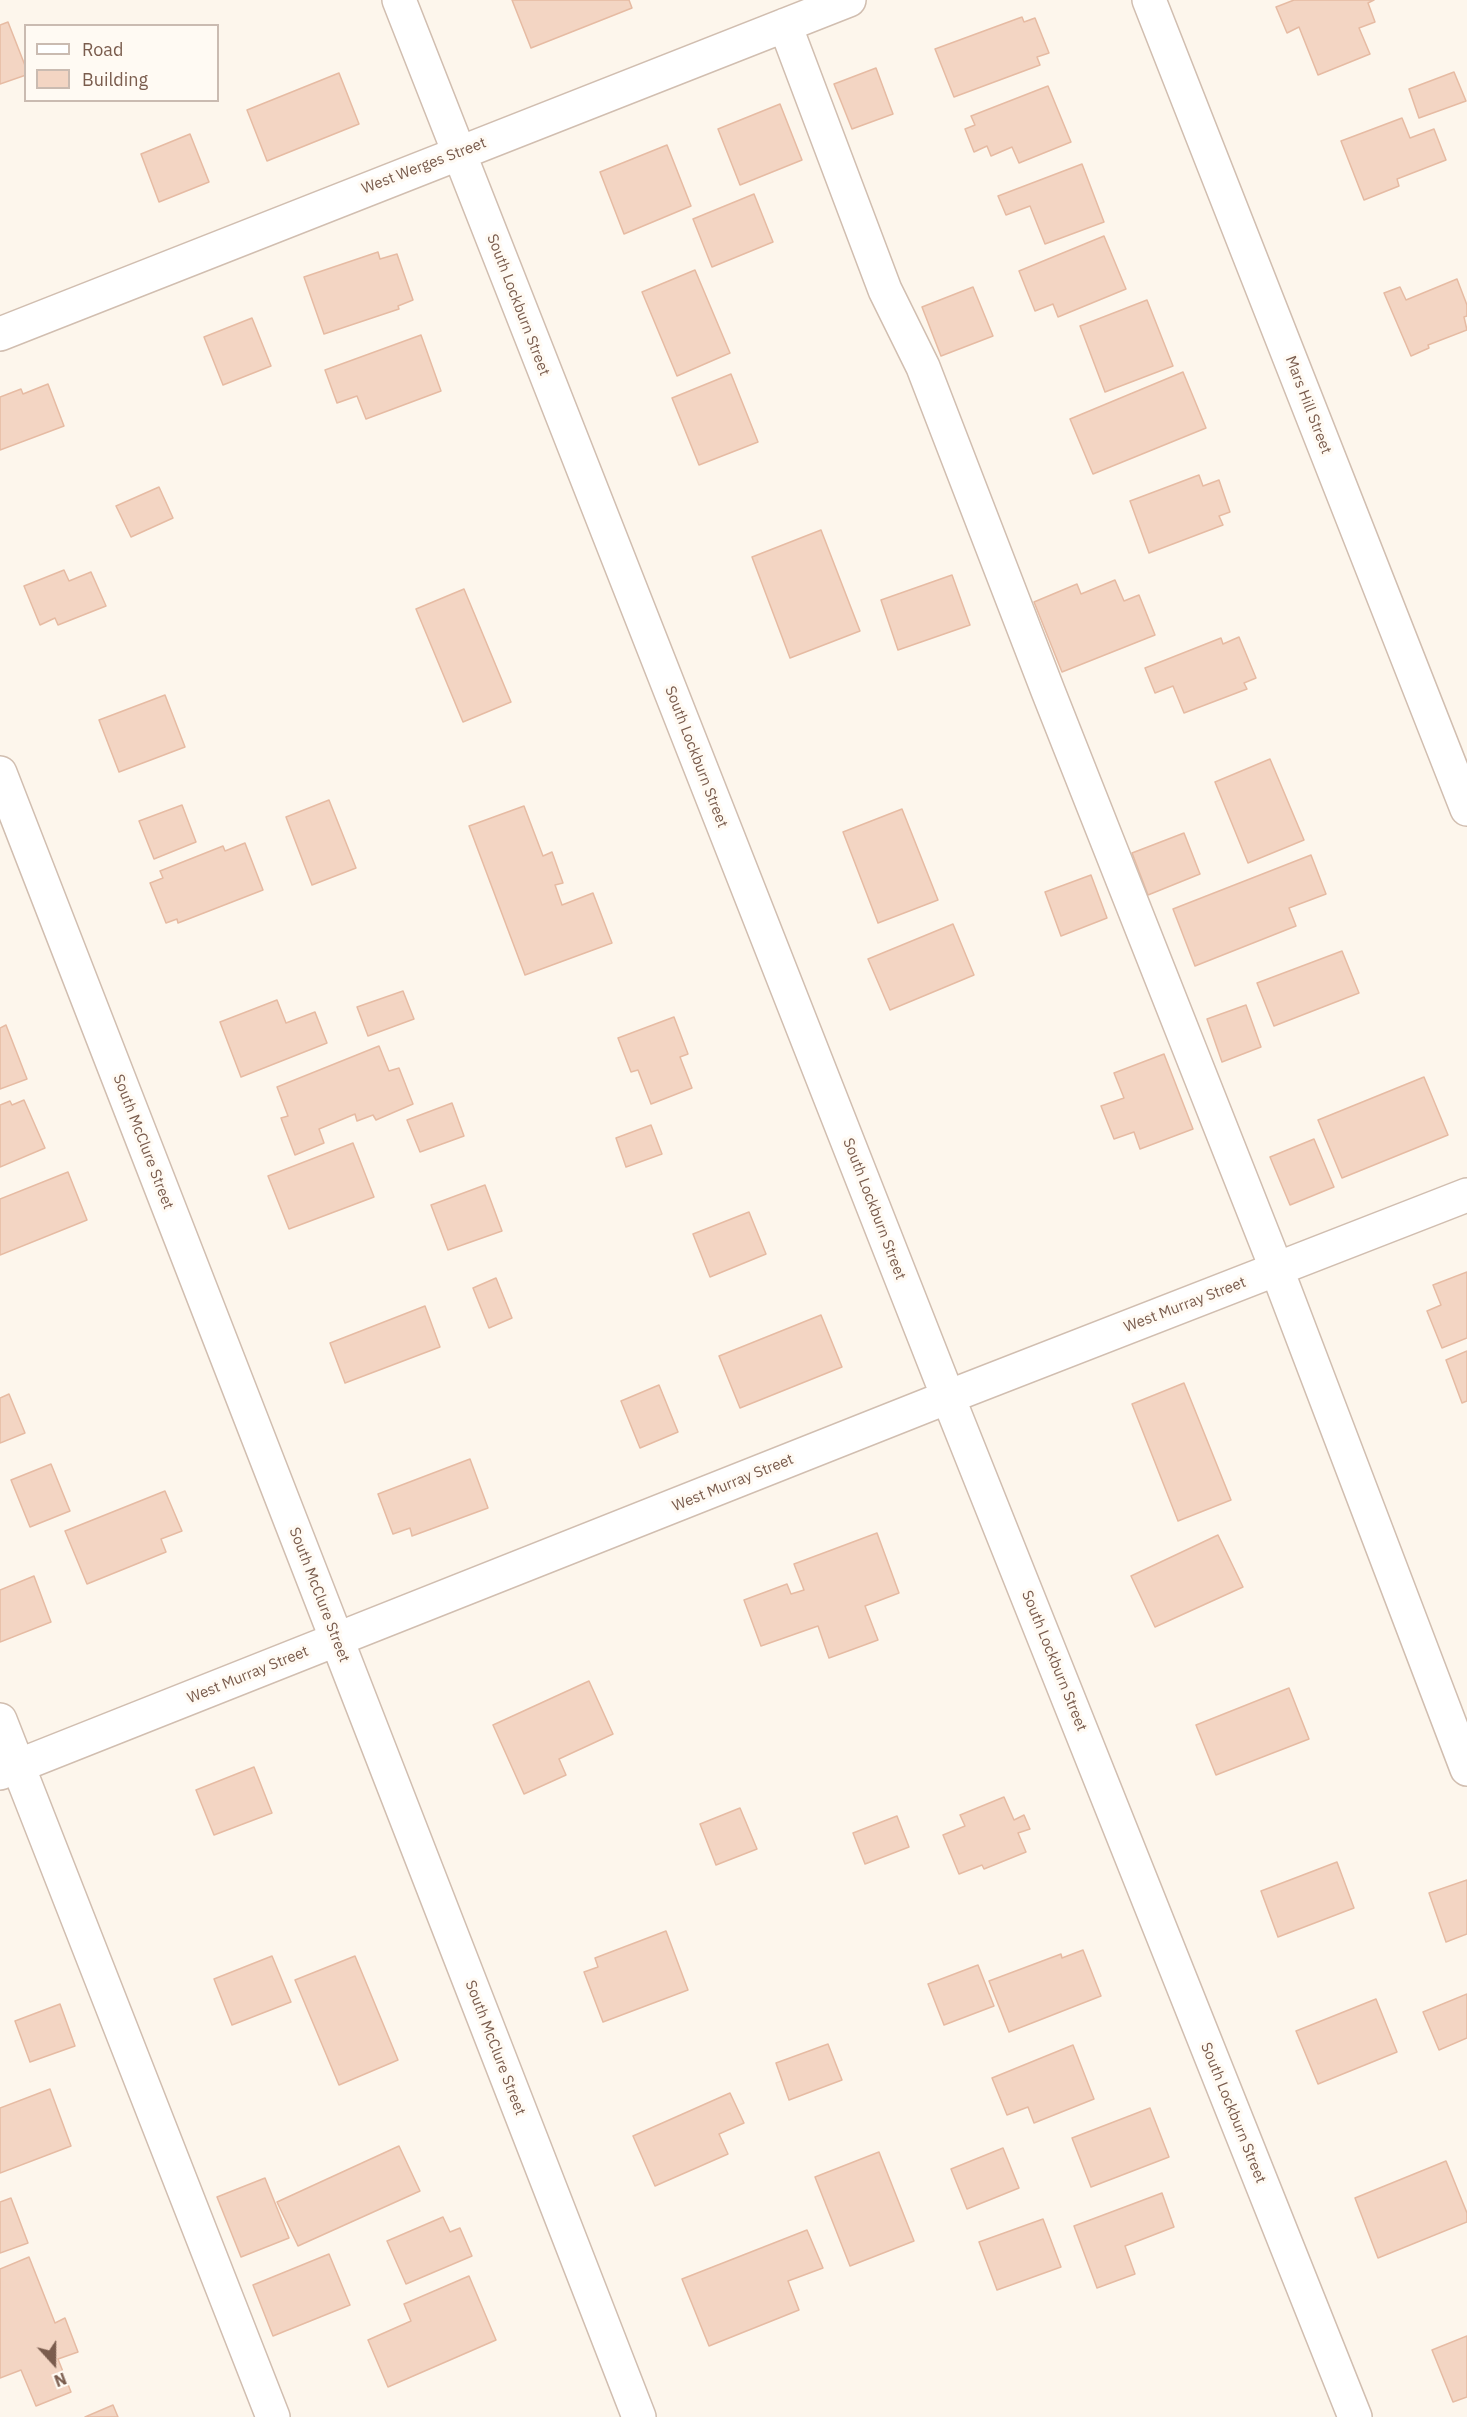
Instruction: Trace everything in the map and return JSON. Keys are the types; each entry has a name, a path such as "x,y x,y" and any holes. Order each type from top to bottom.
{"street":[{"name":"South Lockburn Street","path":"399,0 948,1397 1355,2417"},
{"name":"West Werges Street","path":"0,334 849,0"},
{"name":"Mars Hill Street","path":"1149,0 1467,809"},
{"path":"785,25 885,290 923,367 1048,691 1277,1270 1467,1769"},
{"name":"South McClure Street","path":"0,773 639,2417"},
{"name":"West Murray Street","path":"9,1769 948,1397 1467,1195"},
{"path":"0,1720 9,1769 273,2417"}],"building":[{"path":"512,0 629,0 632,8 531,48"},
{"path":"1294,0 1374,0 1368,3 1375,22 1359,28 1370,54 1318,75 1299,27 1287,33 1276,7"},
{"path":"1022,17 1024,22 1035,18 1049,53 1037,57 1040,65 954,97 935,49"},
{"path":"8,22 24,63 24,76 0,84 0,25"},
{"path":"876,68 893,114 852,129 834,84"},
{"path":"1454,72 1466,101 1419,118 1409,89"},
{"path":"339,73 359,124 267,161 247,110"},
{"path":"1048,86 1071,142 1019,163 1012,147 991,156 987,146 974,152 965,129 975,125 971,116"},
{"path":"780,104 802,160 740,185 718,129"},
{"path":"1402,118 1410,138 1434,129 1446,160 1397,179 1399,186 1364,200 1341,141"},
{"path":"190,134 209,182 159,202 141,154"},
{"path":"667,145 691,206 624,234 600,172"},
{"path":"1082,164 1104,222 1045,244 1030,206 1006,215 998,196"},
{"path":"754,194 773,242 712,267 693,219"},
{"path":"1104,236 1126,289 1058,317 1053,304 1035,311 1019,271"},
{"path":"378,252 380,259 397,254 413,300 398,306 399,309 324,334 304,277"},
{"path":"695,270 730,353 677,376 642,292"},
{"path":"1457,279 1467,305 1467,316 1464,317 1467,330 1428,345 1429,348 1411,356 1384,293 1400,287 1406,300"},
{"path":"973,287 993,336 941,356 922,307"},
{"path":"1147,300 1173,366 1105,392 1080,326"},
{"path":"252,318 271,366 223,385 204,337"},
{"path":"421,335 441,391 366,419 357,396 337,403 325,370"},
{"path":"1183,372 1206,428 1093,474 1070,419"},
{"path":"731,374 758,442 699,465 672,398"},
{"path":"48,384 64,426 0,450 0,397 21,389 23,394"},
{"path":"1199,475 1203,486 1219,480 1230,512 1219,516 1223,525 1149,553 1130,501"},
{"path":"159,487 173,518 131,537 116,506"},
{"path":"821,530 860,631 790,658 752,557"},
{"path":"64,570 69,581 91,572 106,606 58,625 55,618 40,625 24,586"},
{"path":"952,575 970,625 898,650 881,600"},
{"path":"1115,580 1124,601 1139,595 1155,635 1062,672 1034,602 1077,584 1081,594"},
{"path":"464,589 511,702 463,722 416,609"},
{"path":"1239,637 1256,678 1244,683 1247,689 1184,713 1173,686 1155,693 1145,668 1221,638 1223,644"},
{"path":"165,695 185,747 119,772 99,720"},
{"path":"1270,759 1304,840 1248,863 1215,782"},
{"path":"329,800 356,868 312,885 286,817"},
{"path":"182,805 196,842 154,859 139,821"},
{"path":"524,806 543,856 552,852 563,883 555,885 562,905 593,893 612,943 525,975 469,826"},
{"path":"902,809 938,900 878,923 843,832"},
{"path":"1184,833 1200,874 1148,895 1132,853"},
{"path":"245,843 263,890 178,923 177,919 166,923 150,883 163,878 160,871 223,846 225,851"},
{"path":"1311,855 1326,894 1289,908 1296,926 1195,966 1173,909"},
{"path":"1091,875 1107,918 1061,936 1045,892"},
{"path":"953,924 974,975 890,1010 868,959"},
{"path":"1342,951 1359,993 1274,1026 1257,983"},
{"path":"403,991 414,1019 368,1036 357,1007"},
{"path":"277,1000 286,1023 315,1012 327,1043 241,1077 220,1022"},
{"path":"1246,1005 1261,1047 1222,1062 1207,1019"},
{"path":"674,1017 688,1054 680,1057 692,1088 651,1104 638,1070 631,1072 618,1038"},
{"path":"6,1025 27,1079 0,1089 0,1028"},
{"path":"379,1046 389,1071 399,1068 413,1104 376,1120 373,1115 357,1121 355,1114 319,1129 324,1143 295,1155 281,1118 288,1116 277,1087"},
{"path":"1164,1054 1193,1129 1140,1149 1134,1132 1114,1139 1101,1106 1124,1098 1114,1073"},
{"path":"1424,1077 1448,1135 1342,1178 1318,1120"},
{"path":"24,1100 45,1148 0,1167 0,1105 10,1101 12,1105"},
{"path":"452,1103 464,1136 420,1152 407,1120"},
{"path":"651,1125 662,1154 626,1167 616,1138"},
{"path":"1314,1139 1334,1187 1290,1205 1270,1157"},
{"path":"353,1143 374,1197 289,1229 268,1176"},
{"path":"68,1172 87,1220 0,1255 0,1199"},
{"path":"485,1185 502,1231 448,1250 431,1205"},
{"path":"749,1212 766,1254 710,1277 693,1234"},
{"path":"1467,1272 1467,1338 1442,1348 1427,1311 1441,1305 1433,1285"},
{"path":"496,1278 512,1318 489,1328 473,1288"},
{"path":"425,1306 440,1347 345,1383 330,1343"},
{"path":"821,1315 842,1367 740,1408 719,1356"},
{"path":"1467,1351 1467,1401 1462,1403 1446,1360"},
{"path":"1184,1383 1231,1500 1178,1521 1132,1404"},
{"path":"659,1385 678,1432 640,1448 621,1401"},
{"path":"9,1394 25,1433 0,1443 0,1398"},
{"path":"470,1459 488,1508 412,1536 410,1528 393,1534 378,1494"},
{"path":"51,1464 70,1511 30,1527 11,1480"},
{"path":"165,1491 182,1531 161,1539 166,1552 87,1584 65,1531"},
{"path":"877,1533 899,1593 865,1606 878,1640 829,1658 818,1626 761,1646 744,1600 787,1584 791,1594 804,1590 794,1564"},
{"path":"1218,1535 1243,1587 1155,1627 1131,1576"},
{"path":"34,1576 51,1622 0,1642 0,1590"},
{"path":"589,1681 613,1734 559,1759 566,1775 524,1794 493,1725"},
{"path":"1289,1688 1309,1739 1216,1775 1196,1725"},
{"path":"254,1767 272,1813 214,1835 196,1790"},
{"path":"1004,1797 1014,1820 1024,1815 1030,1829 1018,1833 1026,1852 984,1869 982,1865 959,1874 943,1835 965,1826 960,1815"},
{"path":"740,1808 757,1849 716,1865 700,1824"},
{"path":"897,1816 909,1847 865,1864 853,1833"},
{"path":"1337,1862 1354,1908 1278,1937 1261,1891"},
{"path":"1467,1880 1467,1934 1446,1942 1429,1893"},
{"path":"666,1931 688,1990 603,2022 584,1972 598,1967 595,1958"},
{"path":"1083,1950 1101,1996 1009,2032 989,1981 1061,1954 1062,1958"},
{"path":"272,1956 291,2002 232,2025 214,1979"},
{"path":"355,1956 398,2060 339,2085 295,1980"},
{"path":"978,1965 994,2006 944,2025 928,1984"},
{"path":"1467,1994 1467,2038 1439,2050 1423,2012"},
{"path":"1376,1999 1397,2052 1318,2084 1296,2031"},
{"path":"60,2004 75,2046 30,2062 15,2021"},
{"path":"828,2044 842,2080 789,2100 776,2063"},
{"path":"1073,2045 1094,2099 1034,2123 1028,2107 1007,2115 992,2078"},
{"path":"50,2089 71,2146 0,2173 0,2108"},
{"path":"730,2093 744,2123 719,2134 728,2154 655,2186 633,2136"},
{"path":"1150,2108 1169,2157 1091,2187 1072,2138"},
{"path":"399,2146 420,2191 298,2246 277,2202"},
{"path":"1003,2148 1019,2188 967,2209 951,2169"},
{"path":"879,2152 914,2241 850,2266 815,2177"},
{"path":"1446,2161 1467,2213 1467,2222 1378,2258 1355,2198"},
{"path":"265,2178 289,2238 241,2257 217,2197"},
{"path":"1162,2193 1174,2227 1125,2246 1135,2274 1097,2288 1074,2226"},
{"path":"11,2198 28,2243 0,2253 0,2202"},
{"path":"443,2217 450,2232 460,2228 472,2256 406,2284 387,2241"},
{"path":"1043,2219 1061,2267 997,2290 979,2242"},
{"path":"807,2230 823,2268 788,2281 799,2310 709,2346 682,2279"},
{"path":"329,2254 350,2305 273,2336 253,2285"},
{"path":"29,2257 55,2323 65,2318 78,2352 58,2359 71,2392 36,2406 21,2370 0,2378 0,2269"},
{"path":"469,2276 496,2340 388,2387 368,2340 411,2321 404,2304"},
{"path":"1467,2336 1467,2397 1453,2402 1432,2350"},
{"path":"113,2405 118,2417 85,2417"}]}
